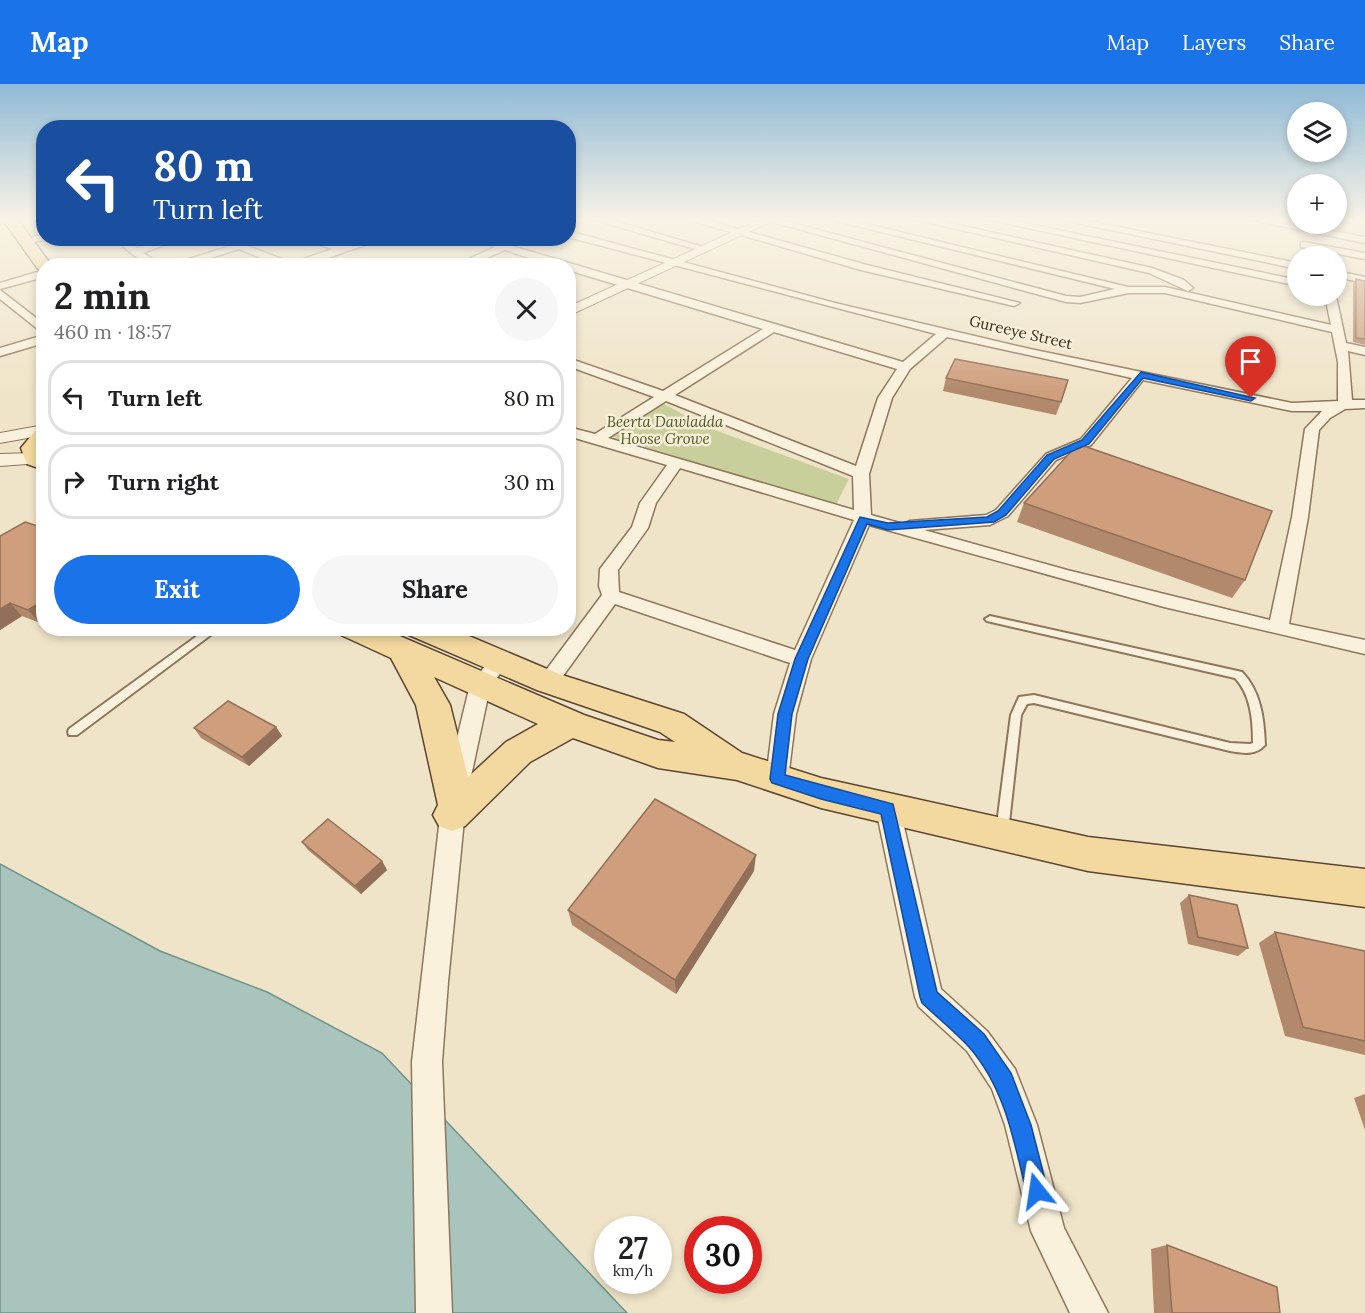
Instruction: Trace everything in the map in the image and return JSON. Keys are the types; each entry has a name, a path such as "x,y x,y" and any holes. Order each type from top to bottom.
{"main road":[{"path":"391,636 411,640 489,673 572,724 658,754 737,766 821,793 1088,854 1365,888"},
{"path":"411,640 443,741 453,807"},
{"path":"489,673 548,682 672,723 737,766"},
{"path":"453,807 518,752 572,724"}],"street":[{"path":"0,286 29,277"},
{"path":"602,277 906,367"},
{"path":"576,308 642,277"},
{"name":"Gureeye Street","path":"730,277 946,332 1292,407 1318,408 1345,403 1365,404"},
{"path":"908,277 1014,303"},
{"path":"943,285 953,277"},
{"path":"985,277 1066,299 1080,300 1130,290 1165,290 1339,338 1365,351"},
{"path":"1077,277 1130,290"},
{"path":"1168,277 1188,288 1185,294"},
{"path":"1271,277 1287,281"},
{"path":"0,293 36,324"},
{"path":"1278,629 1300,517 1312,429 1325,416 1345,403 1344,362 1333,306"},
{"path":"0,316 20,309"},
{"path":"597,439 772,328"},
{"path":"777,779 785,714 801,659 863,520 861,474 885,398 906,367 946,332"},
{"path":"0,352 36,341"},
{"path":"576,365 665,396 861,474"},
{"path":"888,526 990,520 1051,457 1086,442 1141,375"},
{"path":"0,438 36,431"},
{"path":"576,433 863,520 1278,629 1365,647"},
{"path":"0,460 36,461"},
{"path":"611,596 608,586 609,569 640,528 648,503 676,463"},
{"path":"611,596 801,659"},
{"path":"548,682 611,596"},
{"path":"434,1313 427,1062 453,807 489,673"},
{"path":"888,809 929,997 977,1041 1004,1080 1021,1125 1048,1231 1090,1313"}],"lane":[{"path":"990,619 1238,675 1247,682 1259,724 1258,745 1251,749 1230,747 1034,699 1023,700 1016,715 1002,835"},
{"path":"73,732 204,636"}],"green space":[{"name":"Beerta Dawladda Hoose Growe","path":"664,404 704,426 849,479 836,505 606,435"}],"water":[{"path":"0,864 160,951 267,992 382,1053 594,1278 594,1294 609,1294 627,1313 0,1313"}],"building":[{"path":"1356,279 1365,281 1365,339 1356,338"},
{"path":"955,359 1068,380 1061,402 946,378"},
{"path":"1078,444 1272,511 1245,580 1024,503"},
{"path":"25,522 36,525 36,605 28,610 10,603 0,609 0,536"},
{"path":"228,701 276,727 242,757 194,728"},
{"path":"655,799 756,855 675,980 568,910"},
{"path":"328,819 382,861 355,886 302,842"},
{"path":"1189,895 1237,905 1248,948 1198,937"},
{"path":"1275,932 1365,951 1365,1041 1303,1027"},
{"path":"1167,1245 1277,1287 1280,1313 1172,1313"}],"route":[{"path":"1037,1191 1021,1125 1004,1080 977,1041 929,997 888,809 821,793 777,779 785,714 801,659 863,520 888,526 990,520 1002,513 1051,457 1086,442 1141,375 1251,398"}]}
